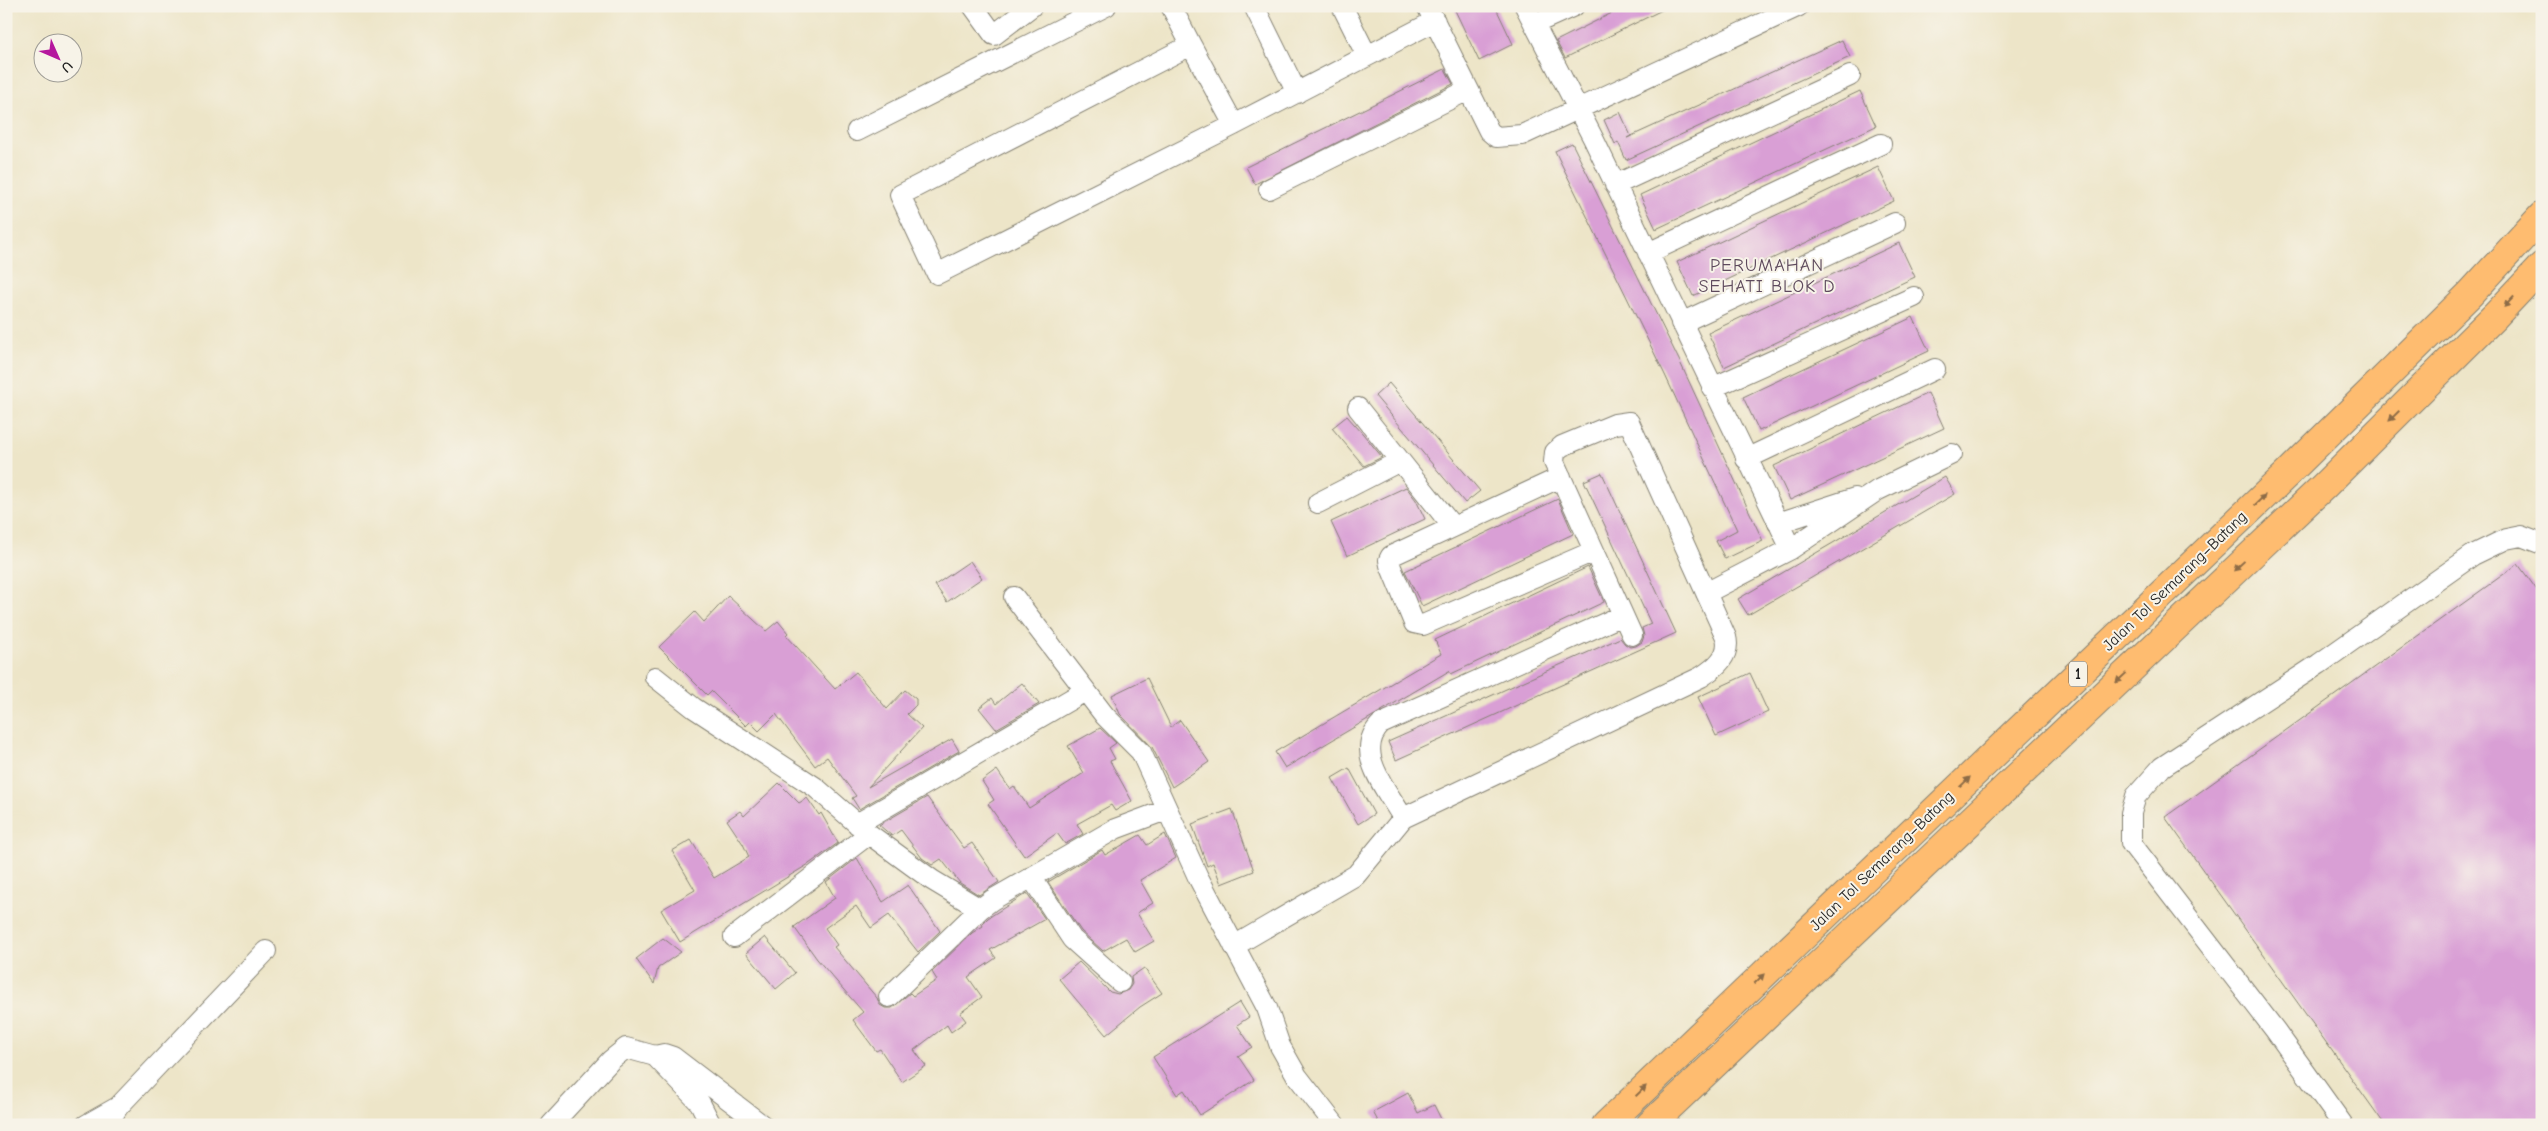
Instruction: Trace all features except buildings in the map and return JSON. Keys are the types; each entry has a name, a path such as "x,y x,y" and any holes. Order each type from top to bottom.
{"highway":[{"name":"Jalan Tol Semarang–Batang","path":"1606,1125 2287,474 2470,294 2542,216"},
{"name":"Jalan Tol Semarang–Batang","path":"1650,1125 2324,486 2495,316 2542,266"}],"street":[{"path":"973,6 1009,55"},
{"path":"994,35 1032,6"},
{"path":"857,131 1106,6"},
{"path":"1171,6 1234,125"},
{"path":"1254,6 1296,93"},
{"path":"1342,6 1368,56"},
{"path":"1525,6 1578,109 1791,549"},
{"path":"1534,24 1574,6"},
{"path":"1191,45 900,195 937,274 1368,56 1431,14 1489,131 1496,137 1522,135 1799,6"},
{"path":"1615,185 1850,76"},
{"path":"1269,189 1468,90"},
{"path":"1648,253 1881,144"},
{"path":"1681,323 1895,223"},
{"path":"1712,388 1914,296"},
{"path":"1746,459 1935,369"},
{"path":"1358,408 1453,527"},
{"path":"1234,946 1356,875 1403,818 1709,672 1722,660 1728,644 1629,422 1615,424 1562,446 1555,452 1554,462 1632,635"},
{"path":"1778,524 1878,490 1952,454"},
{"path":"1318,503 1400,461"},
{"path":"1561,477 1391,556 1389,560 1414,622 1419,626 1594,551"},
{"path":"1706,593 1791,549 1878,490"},
{"path":"2343,1125 2269,1022 2132,843 2131,813 2136,796 2162,767 2319,664 2473,555 2506,538 2521,536 2542,544"},
{"path":"1014,597 1105,716 1140,752 1166,810 1267,1008 1280,1046 1297,1076 1335,1125"},
{"path":"1403,818 1370,760 1370,741 1380,724 1623,615"},
{"path":"655,677 694,708 815,787 863,829 932,880 980,909"},
{"path":"734,938 863,829 1085,691"},
{"path":"889,997 980,909 1031,877 1115,829 1166,810"},
{"path":"1031,877 1072,940 1120,982"},
{"path":"107,1125 118,1107 266,951"},
{"path":"551,1125 611,1060 626,1048 655,1056 664,1054 673,1057 762,1125"},
{"path":"655,1056 700,1103 712,1125"},
{"path":"86,1125 118,1107"}],"district":[{"name":"PERUMAHAN SEHATI BLOK D","path":"1767,275"}]}
